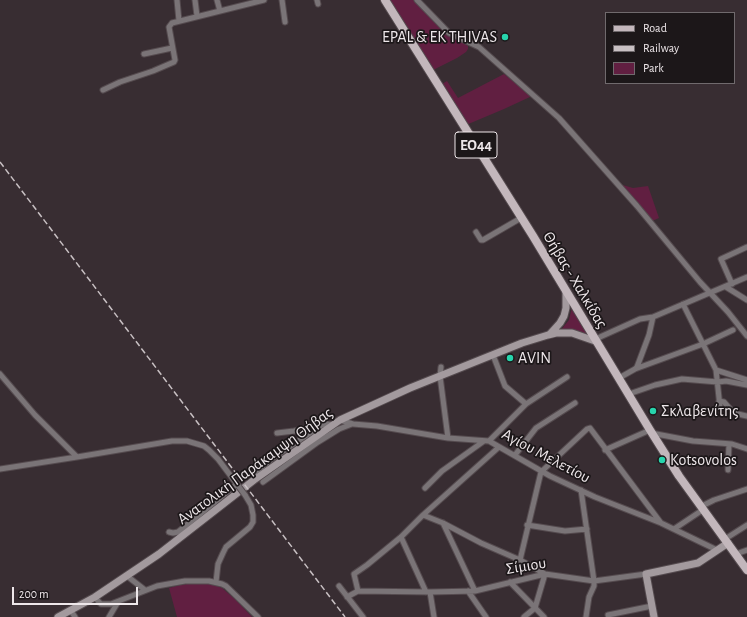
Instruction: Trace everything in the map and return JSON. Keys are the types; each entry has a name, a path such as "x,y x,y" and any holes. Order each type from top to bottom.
{"main road":[{"name":"Θήβας - Χαλκίδας","path":"385,0 521,218 651,431 680,476 747,570"},
{"path":"548,335 555,330 564,316 566,308 566,291"},
{"name":"Ανατολική Παράκαμψη Θήβας","path":"58,617 73,614 181,537 254,480 340,420 379,401 440,376 548,335 556,333 572,333 595,341"},
{"path":"717,550 726,541"},
{"name":"Σίμιου","path":"646,574 698,563 717,550"},
{"path":"646,574 654,617"}],"street":[{"path":"177,0 179,21"},
{"path":"195,0 197,16"},
{"path":"217,0 220,11"},
{"path":"103,90 120,82 174,62 175,60 169,28 172,23 264,0"},
{"path":"282,0 285,22"},
{"path":"417,0 449,33 479,48 559,118 637,206 747,336"},
{"path":"144,54 172,48"},
{"path":"476,232 481,240 483,240 521,218"},
{"path":"732,284 721,259 747,247"},
{"path":"595,341 640,319 653,316 747,277"},
{"path":"726,287 747,300"},
{"path":"683,304 716,370 720,407"},
{"path":"635,369 642,357 650,335 653,316"},
{"path":"619,378 635,369 703,344 734,330"},
{"path":"493,355 505,386 526,404"},
{"path":"441,367 440,376 448,438"},
{"path":"716,370 747,380"},
{"path":"0,374 35,415 77,457"},
{"path":"425,488 442,471 487,441 526,404 567,377"},
{"path":"629,394 655,385 682,379 718,382 726,381 747,385"},
{"path":"719,401 724,402 734,412 747,416"},
{"path":"515,455 536,428 575,403"},
{"name":"Αγίου Μελετίου","path":"340,420 353,424 377,426 448,438 487,441 515,455 541,472 661,523 717,550"},
{"path":"263,482 318,442 339,429 353,424"},
{"path":"253,474 273,458 322,425"},
{"path":"277,433 322,425 332,425"},
{"path":"520,560 541,472 587,429 590,428 661,523"},
{"path":"605,450 651,431 693,441 729,444 747,450"},
{"path":"0,469 172,441 187,441 204,446 218,459 245,495 251,505 253,515 250,527 226,548 223,553 218,564 216,582"},
{"path":"728,470 729,444"},
{"path":"347,597 358,592 354,574 401,538 423,515 499,447"},
{"path":"169,532 178,532 238,486"},
{"path":"674,529 714,500 747,489"},
{"path":"581,490 594,581 586,617"},
{"path":"423,515 520,560 545,574 535,608 524,617"},
{"path":"443,524 475,591"},
{"path":"528,525 565,531 587,529"},
{"path":"726,541 747,525"},
{"path":"401,538 428,592 434,617"},
{"path":"736,554 747,550"},
{"name":"Σίμιου","path":"358,592 475,591 545,574 594,581 646,574"},
{"path":"127,576 145,590"},
{"path":"95,597 101,604 111,604 157,586 201,580 216,582 226,586 258,617"},
{"path":"510,582 544,617"},
{"path":"339,586 363,617"},
{"path":"468,591 486,617"},
{"path":"109,617 118,602"},
{"path":"608,615 628,614 652,606"}],"green space":[{"path":"388,0 414,0 442,30 468,46 468,49 457,58 433,70"},
{"path":"504,74 532,96 466,125 442,84 447,81 458,98"},
{"path":"619,184 633,188 648,186 659,218 652,221"},
{"path":"572,307 589,336 560,331 569,320"},
{"path":"194,583 205,583 222,588 252,617 177,617 169,588"}],"railway":[{"path":"0,162 345,617"}],"place":[{"name":"EPAL & EK THIVAS","path":"505,37"},
{"name":"AVIN","path":"510,358"},
{"name":"Σκλαβενίτης","path":"653,411"},
{"name":"Kotsovolos","path":"662,460"}]}
